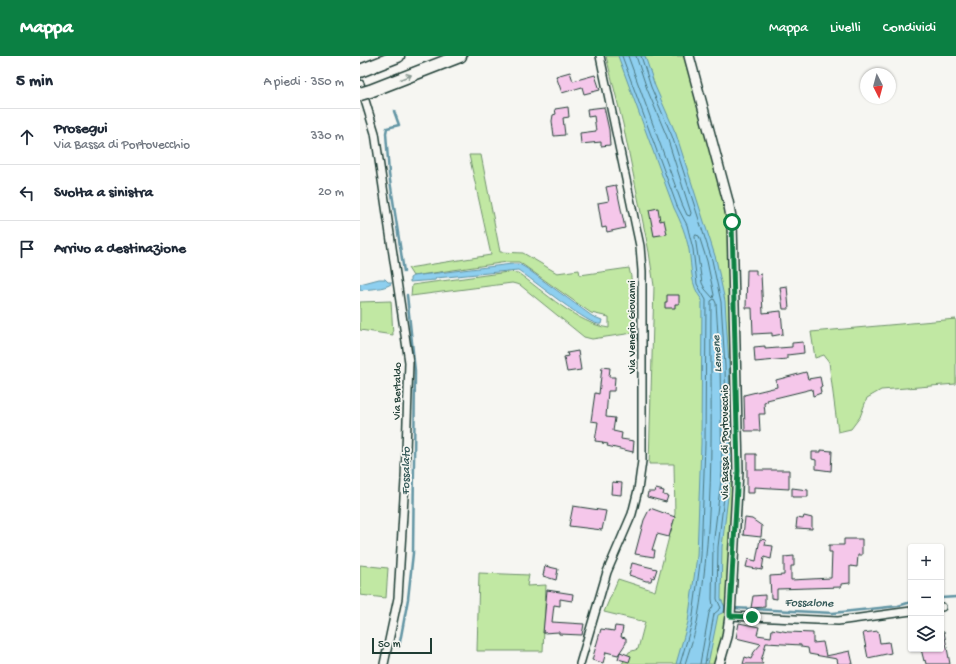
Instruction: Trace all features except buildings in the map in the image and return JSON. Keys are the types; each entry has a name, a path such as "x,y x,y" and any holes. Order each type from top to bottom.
{"highway":[{"path":"362,70 398,56"},
{"path":"363,90 460,56"}],"street":[{"name":"Via Venerio Giovanni","path":"580,664 607,572 632,514 638,490 642,461 642,272 640,246 600,56"},
{"name":"Via Bassa di Portovecchio","path":"689,56 728,201 732,222 738,471 730,610 718,664"},
{"name":"Via Bertaldo","path":"363,90 372,120 409,362 398,598 384,664"},
{"path":"730,610 838,621 908,611"}],"green space":[{"path":"606,56 687,56 726,203 730,290 735,485 727,612 722,643 715,664 622,664 629,652 638,649 645,622 604,612 618,579 655,591 675,514 674,464 649,464 654,286 649,252 623,124"},
{"path":"469,155 481,155 500,252 523,253 557,273 579,270 580,275 629,268 632,284 633,333 592,339 584,337 520,285 512,283 411,296 412,285 508,272 518,273 573,314 597,325 609,328 609,317 591,313 519,262 507,262 413,276 408,268 491,255"},
{"path":"391,301 393,335 360,330 360,302"},
{"path":"956,319 956,384 881,390 867,398 860,417 851,429 838,432 829,362 824,355 815,358 811,332"},
{"path":"360,565 388,568 386,598 360,595"},
{"path":"479,573 529,575 527,586 546,585 543,651 477,651"}],"water":[{"name":"Lemene","path":"618,56 645,56 655,86 676,134 716,259 725,301 729,366 731,472 722,547 721,599 725,607 724,612 718,615 708,664 676,664 688,622 697,556 701,444 702,300 693,282 689,250 683,229"},
{"path":"519,264 526,268 592,316 602,320 601,324 595,323 574,311 518,270 410,282 410,278 413,276"},
{"path":"385,279 388,282 391,282 391,284 380,288 360,290 360,284"}],"waterway":[{"name":"Fossalato","path":"394,111 399,125 387,128 386,133 389,174 404,272"},
{"name":"Fossalato","path":"399,647 408,599 413,553 415,371 407,295"},
{"name":"Fossalone","path":"944,598 956,597"},
{"name":"Fossalone","path":"733,608 833,613 898,606 908,603"}],"route":[{"path":"732,222 738,471 730,616 752,617"}]}
